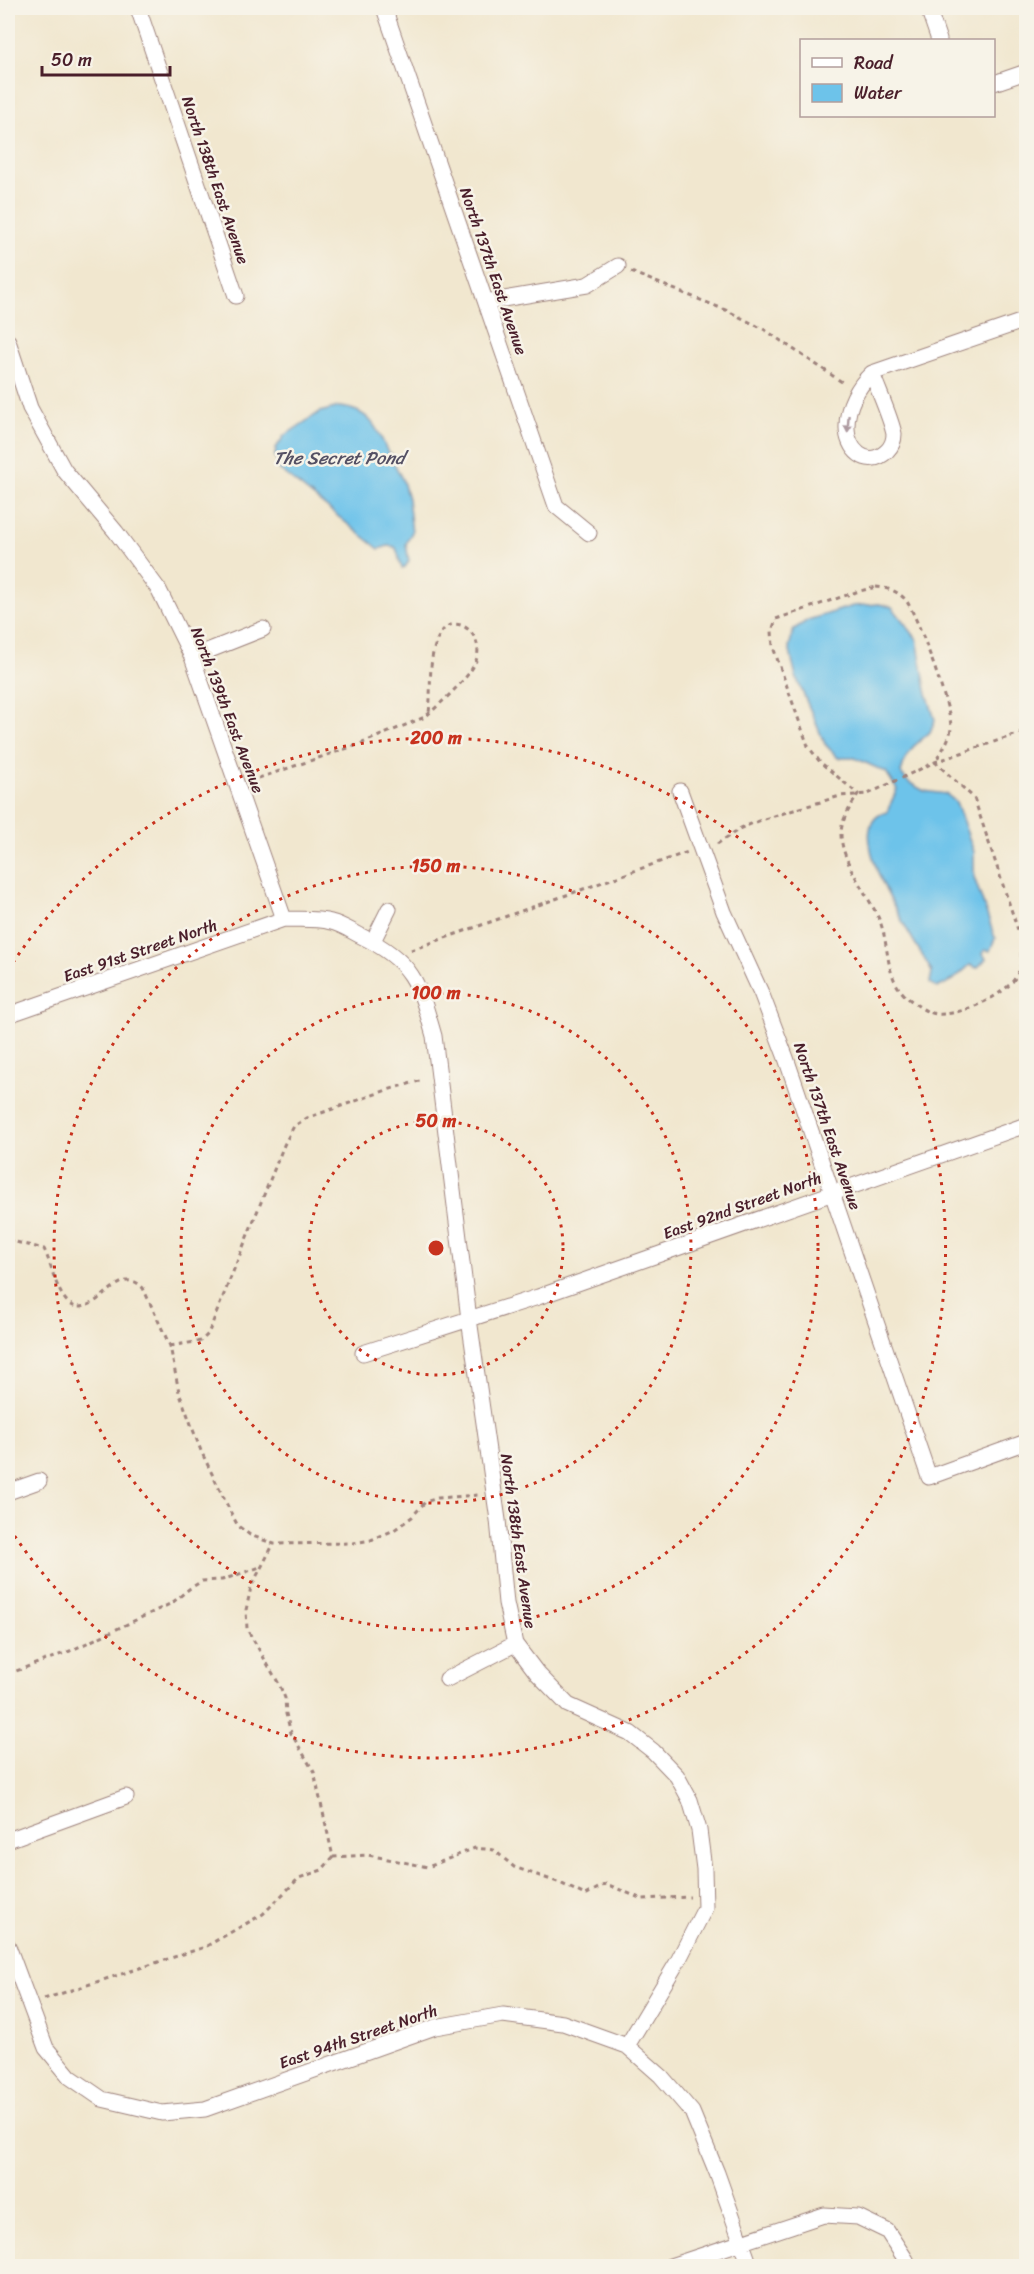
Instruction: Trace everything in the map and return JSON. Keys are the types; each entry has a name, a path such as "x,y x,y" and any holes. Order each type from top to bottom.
{"street":[{"name":"North 138th East Avenue","path":"138,8 236,296"},
{"name":"North 137th East Avenue","path":"384,8 556,506 588,533"},
{"path":"928,8 939,39"},
{"path":"995,82 1026,72"},
{"path":"486,302 587,285 618,266"},
{"path":"872,373 894,435 892,446 883,455 873,459 864,458 855,452 848,440 847,424 857,392 872,373 1026,320"},
{"name":"North 139th East Avenue","path":"8,341 30,408 64,470 116,532 159,590 192,657 284,919"},
{"path":"192,657 263,629"},
{"name":"North 137th East Avenue","path":"680,791 724,912 762,995 786,1058 929,1477 1026,1442"},
{"path":"373,941 389,909"},
{"name":"North 138th East Avenue","path":"284,919 331,922 373,941 405,965 423,996 434,1036 469,1319 495,1494 506,1603 515,1644 537,1673 568,1705 630,1733 653,1751 677,1776 690,1800 699,1830 705,1908 678,1961 627,2046"},
{"name":"East 91st Street North","path":"8,1015 284,919"},
{"name":"East 92nd Street North","path":"363,1353 469,1319 1026,1125"},
{"path":"8,1492 39,1482"},
{"path":"447,1678 515,1644"},
{"path":"8,1840 126,1797"},
{"path":"8,1946 28,2004"},
{"name":"East 94th Street North","path":"28,2004 46,2048 70,2078 102,2099 162,2113 205,2109 435,2027 503,2015 563,2023 627,2046"},
{"path":"627,2046 661,2076 692,2112 717,2173 750,2266"},
{"path":"670,2266 824,2215 858,2217 887,2231 909,2266"}],"path":[{"path":"618,266 652,282 728,311 765,330 857,392"},
{"path":"858,794 819,762 808,746 773,647 772,631 776,619 876,587 891,588 905,599 915,618 951,728 935,762"},
{"path":"237,785 388,733 419,720 429,713 475,665 478,656 478,642 475,635 463,626 456,624 442,630 434,648 429,713"},
{"path":"395,956 688,852 702,851 720,843 741,828 761,820 840,796 868,794 935,762 1026,731"},
{"path":"858,794 845,816 841,831 858,885 879,919 888,966 895,984 924,1010 937,1014 983,1003 1000,993 1016,976 1021,961 1021,939 974,798 935,762"},
{"path":"170,1346 201,1341 209,1330 284,1145 294,1126 307,1118 387,1090 439,1075"},
{"path":"8,1240 44,1249 61,1293 67,1303 76,1307 93,1302 119,1284 130,1280 138,1282 151,1303 170,1346 179,1392 189,1422 238,1526 250,1535 274,1544 353,1543 370,1540 394,1530 412,1517 425,1502 438,1498 495,1494"},
{"path":"274,1544 251,1587 246,1610 247,1629 279,1684 285,1698 291,1733 314,1772 333,1857"},
{"path":"8,1674 70,1652 161,1609 202,1581 222,1580 260,1568"},
{"path":"28,2004 205,1947 263,1914 299,1878 322,1870 333,1857 368,1855 428,1867 475,1848 494,1850 514,1867 560,1883 585,1895 606,1884 642,1899 705,1896"}],"water":[{"name":"The Secret Pond","path":"339,407 358,411 371,421 388,453 392,455 403,481 412,532 406,544 409,561 405,567 402,568 395,547 388,546 379,549 280,470 275,456 276,448 284,436 320,412"},
{"path":"879,604 892,607 917,639 926,690 935,720 930,732 913,747 904,762 901,773 908,782 924,791 946,794 956,802 974,852 974,877 995,938 990,951 985,950 983,954 986,959 977,968 970,965 953,980 937,988 930,983 932,972 884,887 869,839 873,821 887,812 897,789 886,772 855,758 838,758 825,744 796,677 789,647 794,629 808,620 853,606"}]}
